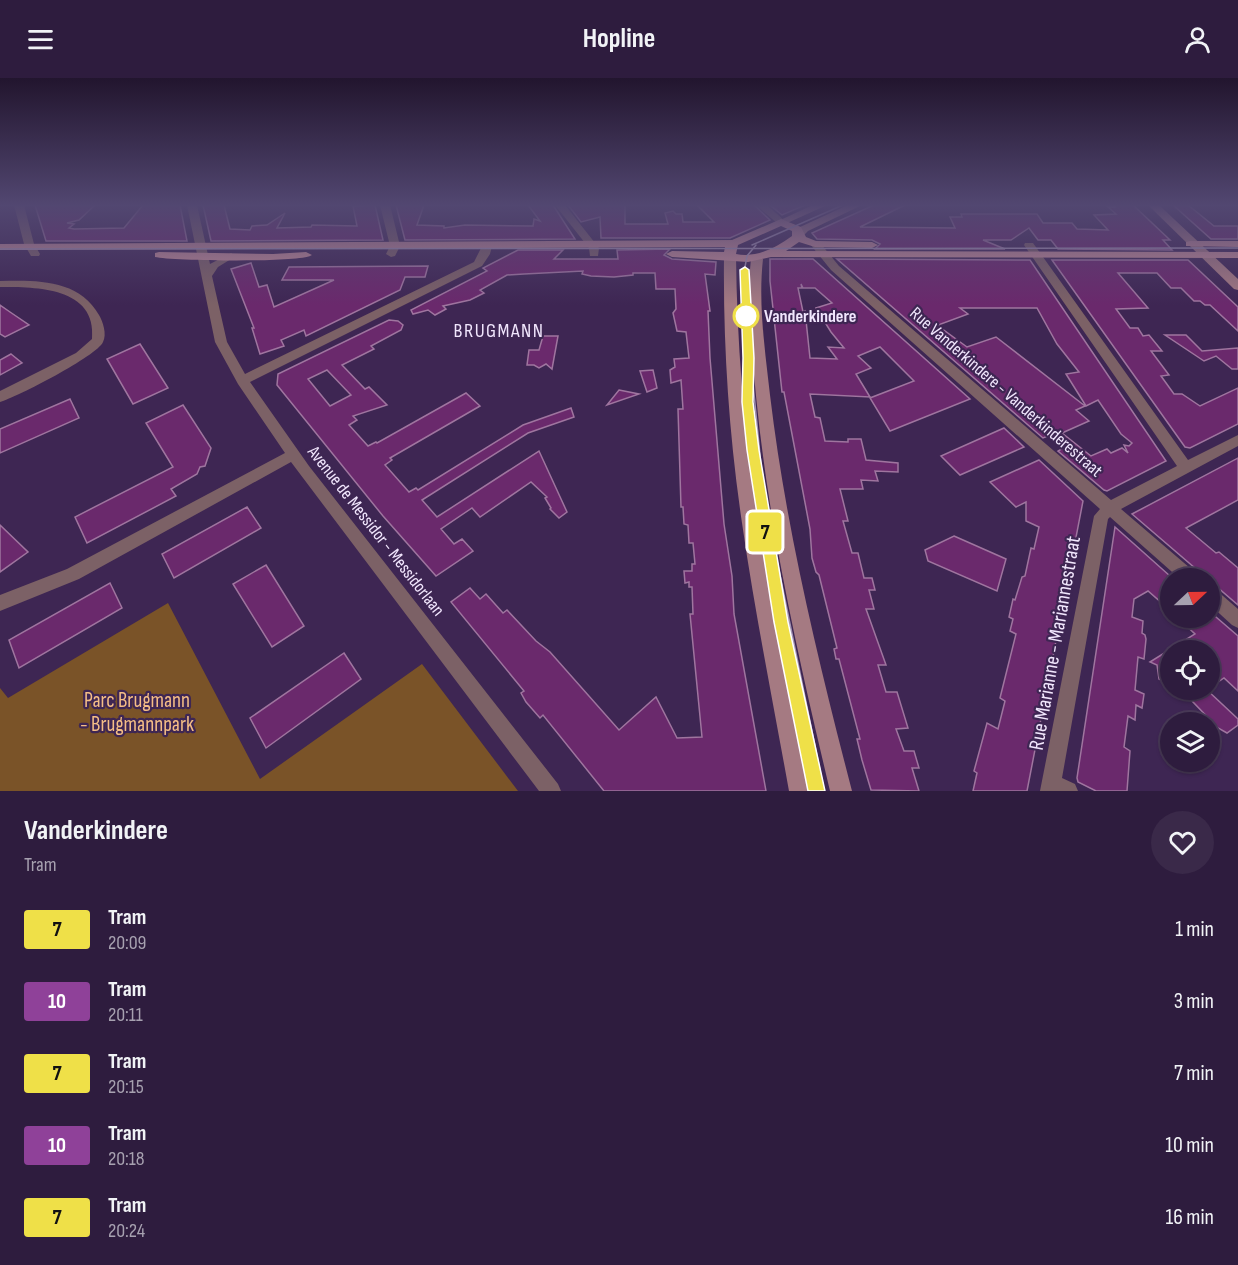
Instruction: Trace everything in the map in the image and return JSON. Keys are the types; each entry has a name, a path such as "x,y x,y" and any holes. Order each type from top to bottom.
{"main road":[{"path":"0,247 33,250 732,249 751,238"},
{"path":"732,249 746,260 757,259 795,238"},
{"name":"Rue Vanderkindere - Vanderkinderestraat","path":"801,238 815,244"},
{"path":"1188,238 1238,285"},
{"path":"815,244 1238,255"},
{"path":"769,254 823,255 1238,244"},
{"path":"732,249 730,322 735,394 750,522 800,791"},
{"path":"0,255 33,250"},
{"path":"201,250 231,256 393,250"},
{"path":"757,259 758,336 762,391 778,506 799,612 841,791"}],"street":[{"path":"29,238 33,250"},
{"name":"Avenue de Messidor - Messidorlaan","path":"199,238 221,342 242,381 293,455 550,791"},
{"path":"391,238 393,250"},
{"path":"585,238 593,249"},
{"name":"Rue Vanderkindere - Vanderkinderestraat","path":"815,244 835,268 1178,568"},
{"path":"1033,249 1185,467"},
{"path":"242,381 478,264 486,250"},
{"path":"207,276 214,265 231,256"},
{"path":"0,284 56,287 75,293 85,302 100,329 98,341 80,356 0,396"},
{"path":"1110,508 1238,440"},
{"path":"0,603 73,574 293,455"},
{"name":"Rue Marianne - Mariannestraat","path":"1057,788 1101,516 1110,508"},
{"path":"1220,604 1238,620"}],"green space":[{"name":"Parc Brugmann - Brugmannpark","path":"168,603 260,779 422,664 518,791 0,791 0,688 8,698"}],"building":[{"path":"45,238 186,238 187,241 46,241"},
{"path":"210,238 383,240 211,241"},
{"path":"405,238 575,239 405,240"},
{"path":"1014,238 983,240 1005,249 875,249 880,244 872,240 817,239"},
{"path":"1037,238 1168,238 1170,240 1163,240 1172,250 1058,249 1051,240"},
{"path":"670,249 664,255 672,259 716,262 715,275 705,274 710,311 708,311 710,358 724,524 732,576 734,614 766,791 604,791 543,715 540,718 526,702 521,693 524,691 451,602 470,588 480,599 486,594 503,613 507,610 536,641 550,652 619,730 656,697 677,738 702,737 690,614 693,614 692,587 689,587 689,582 685,583 684,571 692,571 692,564 695,564 693,543 689,543 688,525 684,524 683,507 681,507 678,409 683,409 681,380 671,383 670,370 675,367 674,359 689,358 686,332 677,331 673,313 676,309 675,289 656,289 655,273 633,273 633,275 614,277 591,276 582,274 583,271 507,275 480,290 484,293 470,300 443,306 446,309 435,315 428,310 413,314 411,310 487,271 483,268 518,250 563,250 554,259 618,259 617,250"},
{"path":"770,259 813,259 970,399 890,431 870,398 914,381 880,347 858,356 871,368 856,374 870,397 810,394 815,417 820,418 825,441 848,442 848,439 861,439 866,460 898,463 898,472 875,471 878,481 861,480 863,489 840,489 848,521 843,521 852,553 858,553 864,578 872,578 875,590 869,590 874,609 866,609 886,665 878,665 886,692 897,692 908,728 896,729 904,751 914,751 919,768 912,768 919,791 871,790 862,760 857,739 860,739 839,659 836,659 834,649 837,648 819,575 812,558 810,529 784,392 782,392 770,281","holes":["801,284 803,288 815,288 832,303 816,308 844,348 828,347 837,359 810,358 805,311 803,312 798,288 802,288"]},
{"path":"837,259 1030,260 1166,461 1107,491 1058,451 1065,447 1058,432 1043,438","holes":["960,308 1037,308 1057,344 1079,372 1066,374 1086,406 1098,400 1121,434 1132,443 1129,446 1124,445 1128,453 1122,448 1111,453 1107,449 1091,456 1062,433 1089,421 1076,410 1085,406 996,337 967,347 938,325 968,314"]},
{"path":"1052,260 1188,260 1238,307 1238,331 1210,305 1194,301 1181,288 1171,288 1157,273 1118,273 1148,308 1116,309 1130,328 1138,328 1143,336 1149,335 1162,351 1151,351 1169,375 1161,376 1174,394 1182,394 1200,406 1238,388 1238,424 1190,448 1185,447"},
{"path":"251,263 259,287 267,285 274,307 334,280 282,280 289,267 428,266 425,277 405,277 400,290 306,336 304,330 281,340 284,346 260,354 252,328 254,328 231,269"},
{"path":"0,305 29,325 5,337 0,334"},
{"path":"389,320 398,321 403,325 401,330 371,346 374,349 342,365 365,389 369,387 387,405 353,416 357,420 349,425 368,446 466,393 480,406 390,458 392,460 385,465 409,492 416,488 418,490 523,425 571,408 574,417 528,433 422,500 437,517 539,451 567,512 559,518 550,509 545,498 547,497 531,482 480,517 472,508 441,529 454,544 462,539 473,551 436,576 383,516 277,385 278,374","holes":["327,370 351,395 330,406 308,379"]},
{"path":"1165,335 1186,335 1202,351 1238,348 1238,369 1232,369 1216,356 1204,361"},
{"path":"543,336 558,336 552,369 546,364 539,368 527,365 529,350 539,350"},
{"path":"140,344 168,388 133,404 107,359"},
{"path":"11,354 22,363 0,375 0,360"},
{"path":"653,370 657,388 647,392 640,371"},
{"path":"619,390 639,394 607,405"},
{"path":"70,399 79,418 0,453 0,429"},
{"path":"183,405 211,448 205,466 200,467 197,474 171,489 176,496 87,543 75,517 173,467 146,423"},
{"path":"1004,428 1024,447 960,475 941,456"},
{"path":"1238,458 1238,500 1186,528 1238,568 1238,605 1220,590 1220,568 1195,568 1132,514"},
{"path":"1039,460 1083,501 1027,791 973,791 977,773 974,771 987,723 998,729 1005,701 1000,698 1016,634 1010,631 1013,619 1009,617 1013,599 1015,600 1022,577 1025,576 1031,548 1034,549 1039,527 1026,521 1026,502 1016,507 990,482"},
{"path":"247,507 261,528 174,578 162,554"},
{"path":"0,525 28,552 0,572"},
{"path":"1115,527 1161,568 1160,601 1148,591 1134,599 1132,617 1143,621 1142,633 1146,639 1144,659 1138,657 1135,690 1144,694 1142,708 1136,705 1135,720 1128,716 1124,747 1130,751 1127,791 1096,791 1078,782"},
{"path":"954,536 1006,559 997,591 928,561 925,550"},
{"path":"266,565 304,626 272,647 233,584"},
{"path":"110,583 122,608 19,668 9,640"},
{"path":"1220,620 1238,636 1238,691 1224,678 1220,681 1220,640 1185,640 1195,634 1188,628 1220,628"},
{"path":"344,653 361,679 266,748 250,718"},
{"path":"1160,656 1160,680 1157,665 1150,662"},
{"path":"1191,700 1218,700 1238,719 1238,725 1227,733 1220,729 1220,712 1203,712"}],"tram line":[{"path":"752,245 767,238"},
{"path":"753,248 756,245"},
{"path":"0,249 753,248"},
{"path":"753,248 747,256 745,267 748,333 761,465 774,548"},
{"path":"753,248 1238,248"},
{"name":"7","path":"745,270 749,358 747,402 753,450 781,622 817,791"},
{"path":"774,547 824,791"}],"place":[{"name":"Vanderkindere","path":"746,316"}],"district":[{"name":"BRUGMANN","path":"499,331"}]}
